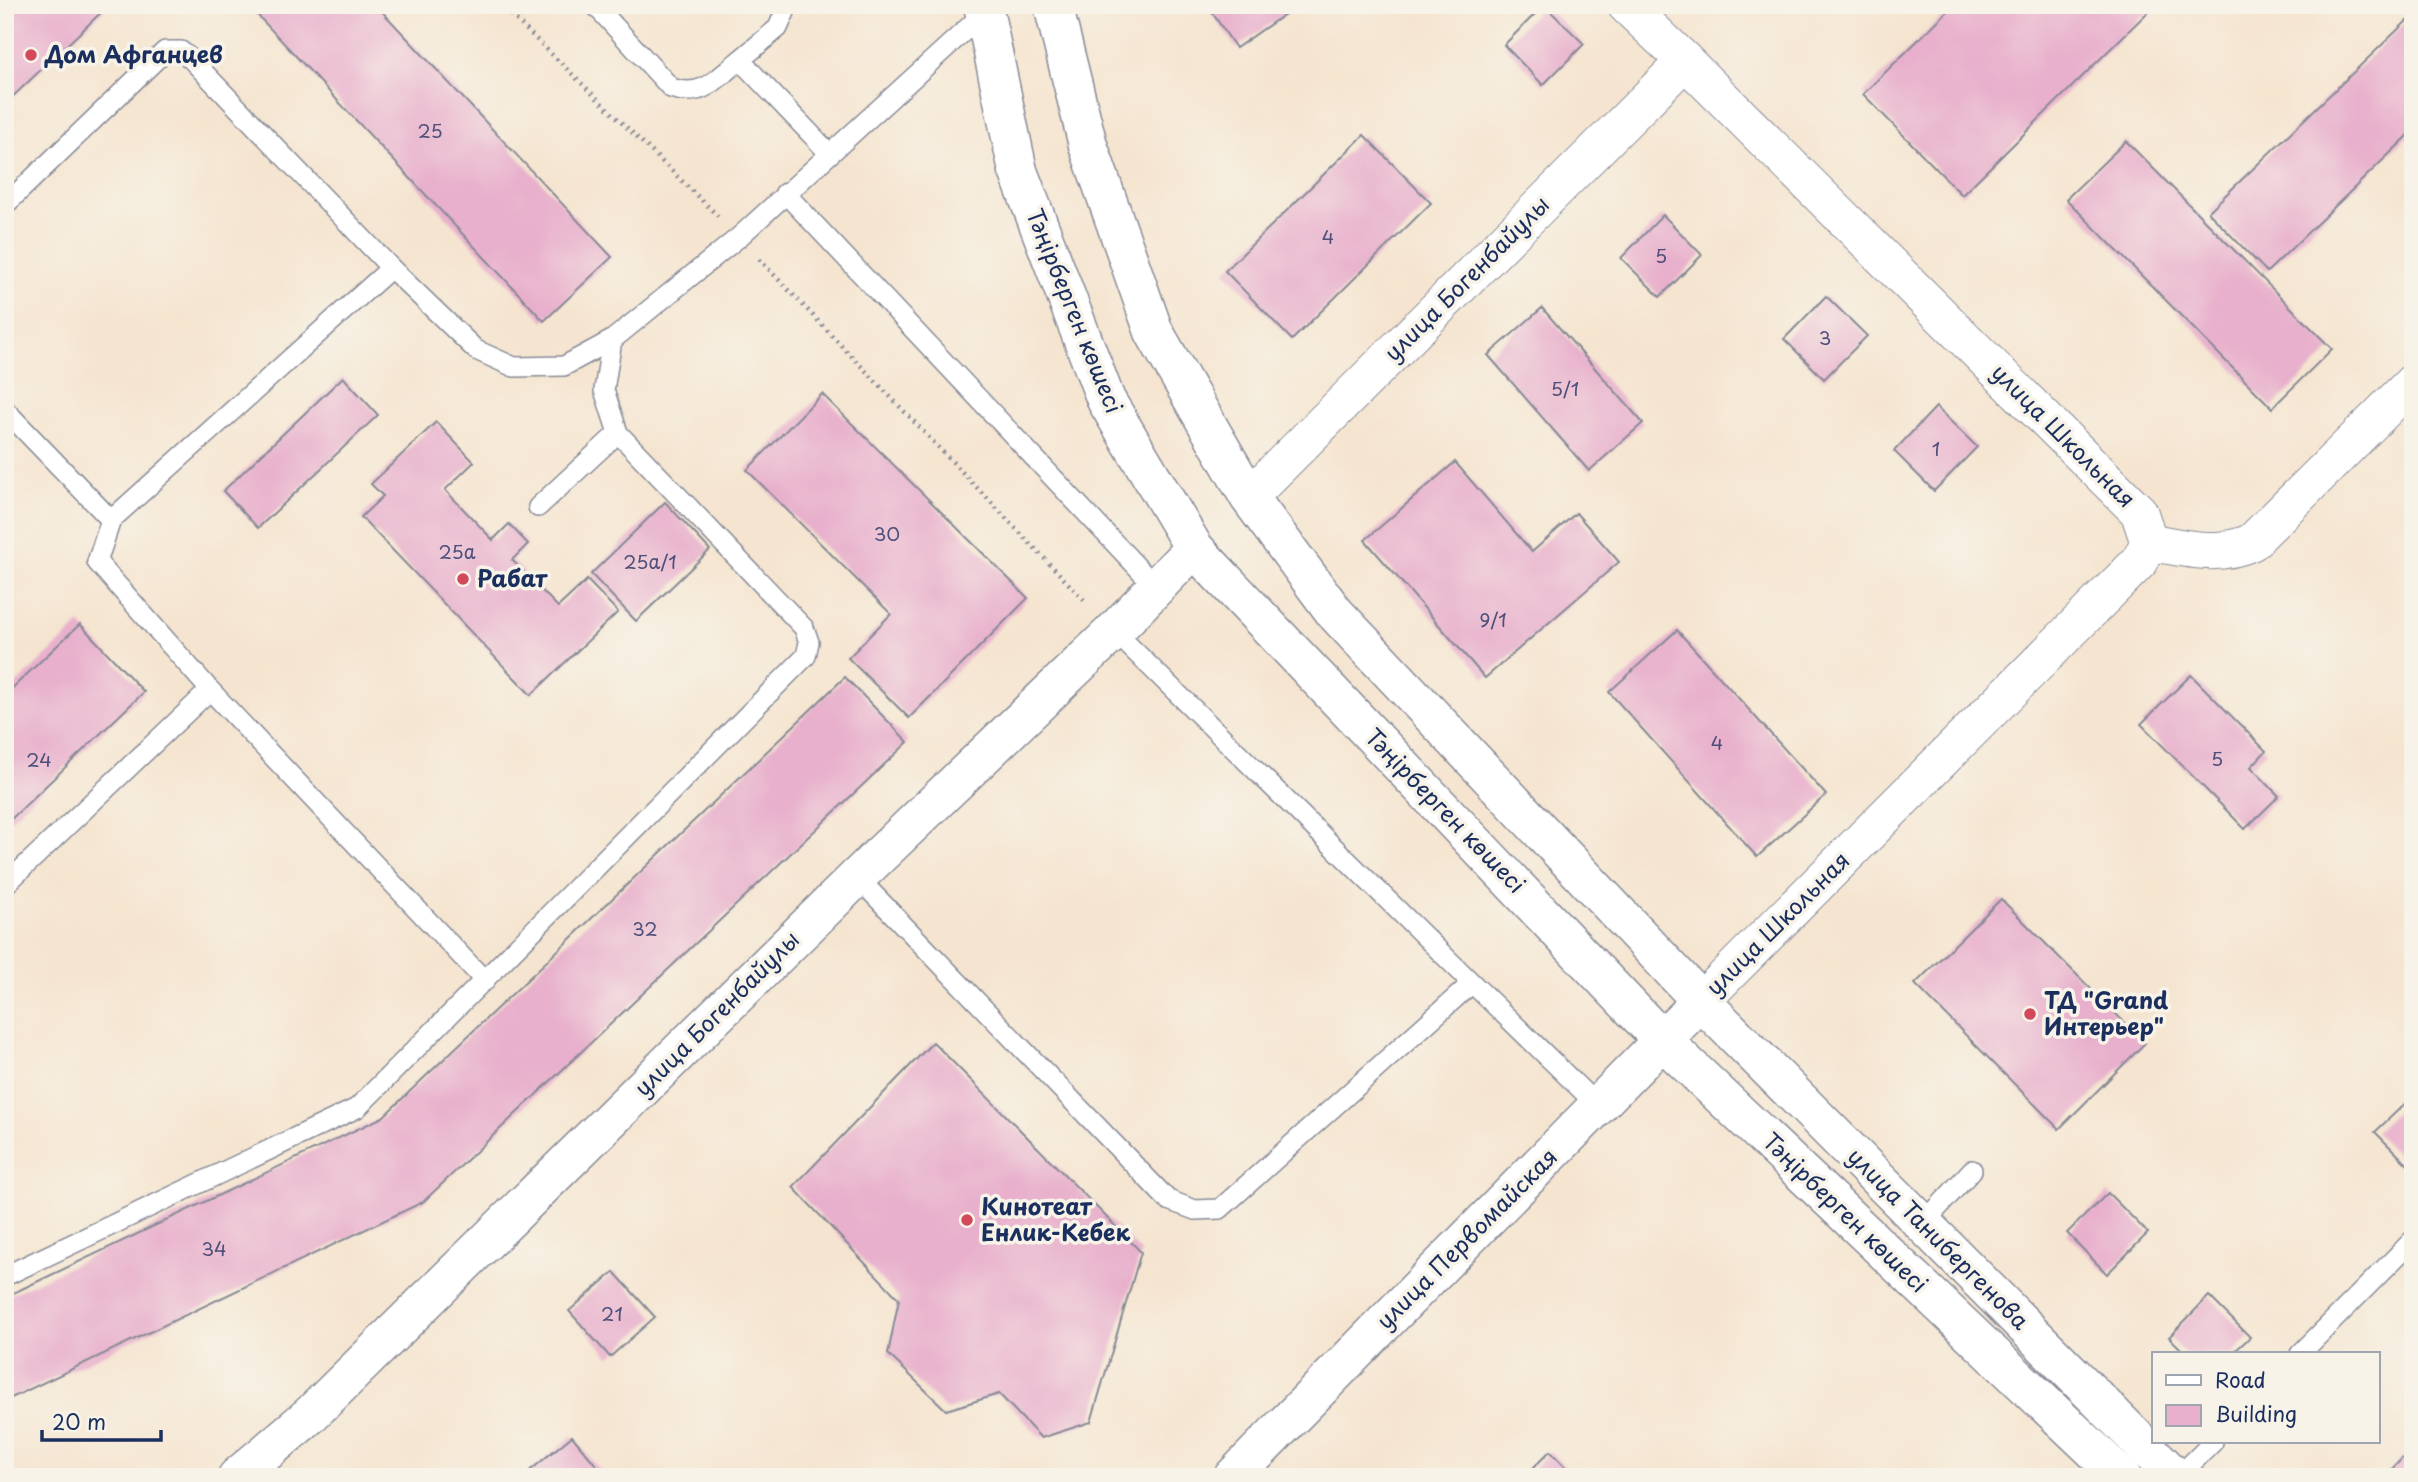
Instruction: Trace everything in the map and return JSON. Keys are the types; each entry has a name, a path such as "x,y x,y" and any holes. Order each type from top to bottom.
{"main road":[{"path":"1053,5 1088,145 1154,332 1248,498 1335,613 1701,1002"},
{"name":"Тәңірберген көшесі","path":"984,9 1018,171 1107,400 1194,548 1662,1040 2122,1477"},
{"name":"улица Богенбайулы","path":"237,1477 310,1415 857,877 1114,631 1154,586 1194,548"},
{"name":"улица Первомайская","path":"1233,1477 1701,1002"},
{"name":"улица Танибергенова","path":"1701,1002 2177,1477"}],"street":[{"name":"улица Школьная","path":"1626,5 2139,512 2149,542 2140,561 1701,1002"},
{"name":"улица Богенбайулы","path":"1248,498 1685,61"},
{"path":"2149,542 2212,553 2236,550 2252,542 2413,382"}],"lane":[{"path":"595,5 671,88 685,93 702,90 778,28 788,5"},
{"path":"5,205 165,51 181,51 391,268 476,350 514,367 564,366 612,341 739,237 984,9"},
{"path":"740,60 829,153"},
{"path":"785,193 1154,586"},
{"path":"391,268 111,520 97,562 210,690 485,981"},
{"path":"5,1276 357,1108 806,656 809,642 804,628 618,433 604,390 612,341"},
{"path":"5,410 111,520"},
{"path":"538,507 618,433"},
{"path":"1114,631 1598,1106"},
{"path":"5,885 210,690"},
{"path":"857,877 1168,1200 1195,1210 1220,1209 1472,983"},
{"path":"1923,1223 1972,1170"},
{"path":"2302,1352 2413,1240"},
{"path":"2177,1477 2211,1444"}],"path":[{"path":"501,5 739,237 1114,631"}],"building":[{"name":"Дом Афганцев","path":"5,5 109,5 5,104"},
{"path":"248,5 376,5 612,257 544,321"},
{"path":"1207,5 1298,5 1236,48"},
{"path":"1544,5 1584,44 1543,85 1504,45"},
{"path":"1954,5 2155,5 1962,195 1863,94"},
{"path":"2413,15 2413,131 2267,272 2208,212"},
{"path":"1364,135 1431,203 1292,340 1225,271"},
{"path":"2126,141 2332,349 2272,408 2066,199"},
{"path":"1663,215 1702,255 1660,297 1621,258"},
{"path":"1826,296 1867,336 1824,379 1784,339"},
{"path":"1542,308 1643,423 1589,471 1488,355"},
{"path":"343,377 378,415 258,528 223,491"},
{"path":"822,394 1028,598 909,718 848,658 891,614 747,470"},
{"path":"1936,407 1977,447 1934,491 1894,451"},
{"path":"436,422 474,462 445,490 493,540 509,524 528,544 512,560 558,607 587,580 618,612 531,695 361,517 383,496 371,484"},
{"path":"1455,462 1532,552 1576,513 1619,562 1485,678 1365,540"},
{"path":"665,502 710,550 636,621 591,574"},
{"path":"80,624 144,692 5,825 5,695"},
{"path":"1677,630 1826,795 1757,857 1609,692"},
{"path":"2191,675 2266,751 2251,767 2279,796 2245,829 2141,724"},
{"path":"845,677 908,742 423,1202 5,1401 5,1297 383,1117"},
{"name":"ТД \"Grand Интерьер\"","path":"2001,899 2145,1043 2059,1129 1915,984"},
{"name":"Кинотеат Енлик-Кебек","path":"933,1042 1141,1252 1091,1422 1041,1438 999,1394 946,1410 888,1354 899,1299 793,1187"},
{"path":"2413,1096 2413,1170 2375,1132"},
{"path":"2108,1193 2148,1233 2107,1274 2067,1233"},
{"path":"614,1272 655,1317 610,1357 569,1311"},
{"path":"2209,1296 2250,1337 2234,1352 2184,1352 2169,1337"},
{"path":"572,1436 606,1477 528,1477 526,1474"},
{"path":"2413,1447 2413,1477 2397,1477 2390,1471"},
{"path":"1550,1451 1575,1477 1524,1477"}],"place":[{"name":"Дом Афганцев","path":"31,55"},
{"name":"Рабат","path":"463,579"},
{"name":"ТД \"Grand Интерьер\"","path":"2030,1014"},
{"name":"Кинотеат Енлик-Кебек","path":"967,1220"}]}
